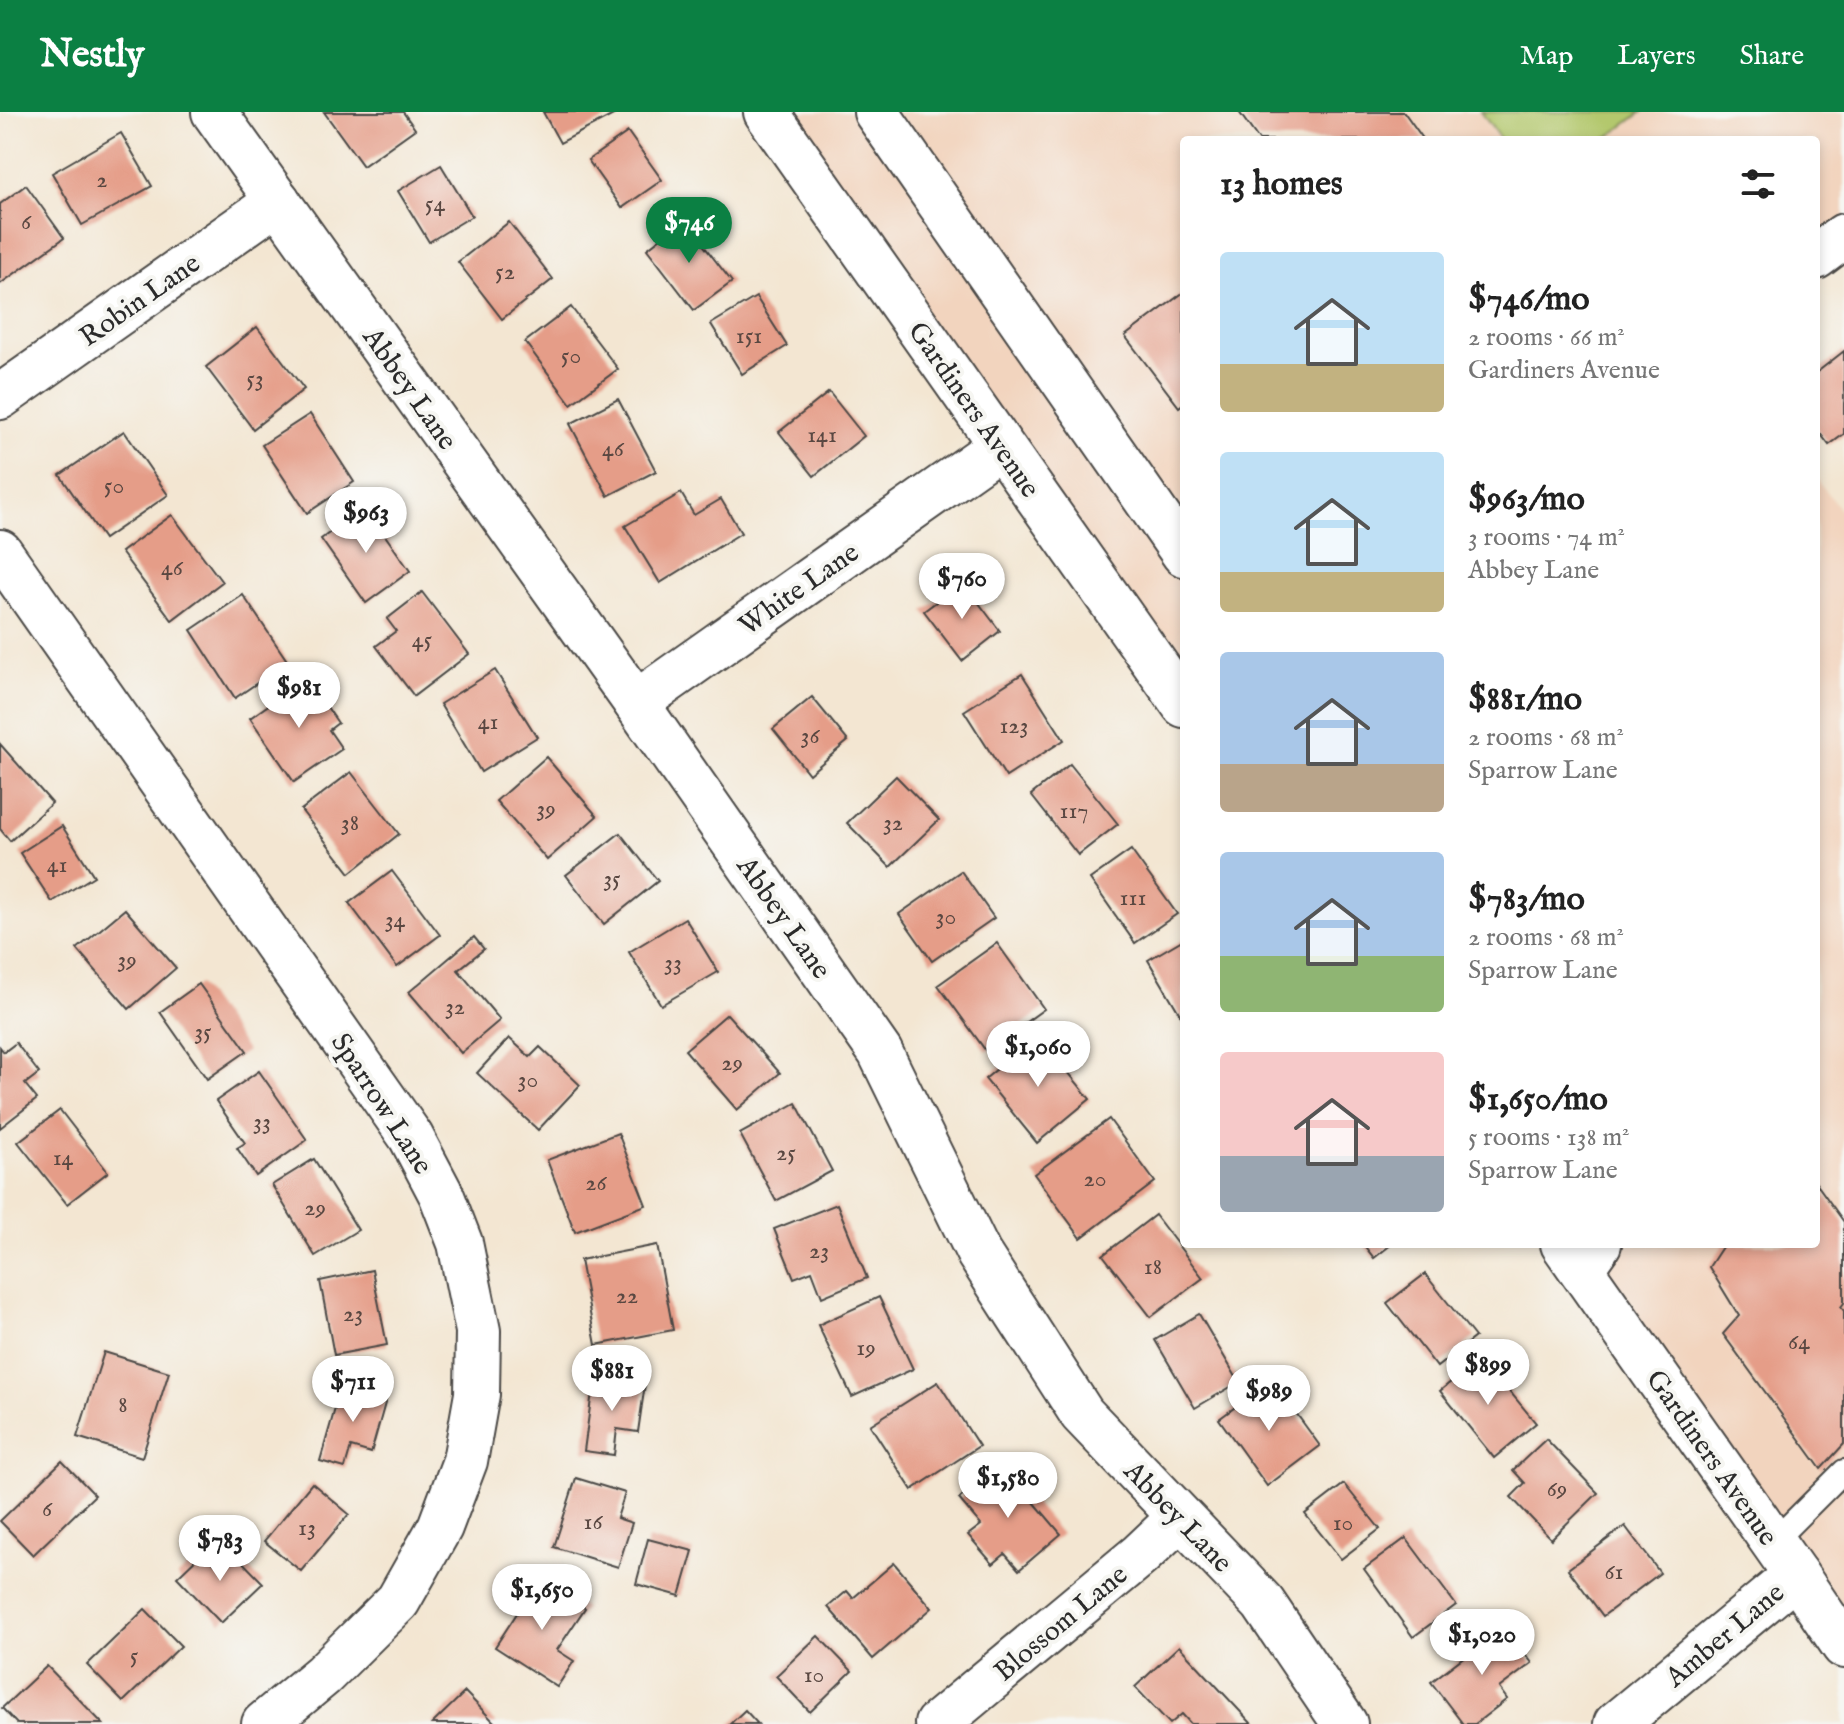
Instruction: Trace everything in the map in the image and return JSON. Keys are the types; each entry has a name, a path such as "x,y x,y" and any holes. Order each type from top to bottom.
{"street":[{"name":"Abbey Lane","path":"214,112 636,703 880,1052 979,1254 1082,1414 1263,1603 1345,1724"},
{"name":"Gardiners Avenue","path":"766,112 1180,699"},
{"path":"876,112 1180,548"},
{"name":"Robin Lane","path":"0,397 278,201"},
{"path":"1820,254 1844,236"},
{"name":"White Lane","path":"636,703 1000,446"},
{"name":"Sparrow Lane","path":"0,552 411,1137 441,1194 460,1243 478,1331 477,1394 465,1461 440,1527 398,1601 323,1675 264,1724"},
{"name":"Gardiners Avenue","path":"1581,1252 1844,1646"},
{"name":"Blossom Lane","path":"937,1724 1140,1555 1180,1517"},
{"name":"Amber Lane","path":"1616,1724 1784,1558"}],"lane":[{"path":"1784,1558 1844,1471"}],"shaded area":[{"path":"781,112 1481,112 1498,136 1180,136 1180,674"},
{"path":"1642,112 1844,112 1844,246 1820,264 1820,136 1609,136"},
{"path":"1820,483 1844,515 1844,1609 1588,1248 1820,1248"}],"green space":[{"path":"1481,112 1642,112 1609,136 1498,136"}],"building":[{"path":"324,112 403,112 415,129 363,166"},
{"path":"543,112 619,112 560,143"},
{"path":"1239,112 1404,112 1421,136 1256,136"},
{"path":"628,132 662,180 622,208 588,160"},
{"path":"121,133 152,186 82,225 52,173"},
{"path":"441,165 472,216 429,242 398,191"},
{"path":"26,185 64,238 0,284 0,204"},
{"path":"684,220 732,282 694,310 647,249"},
{"path":"509,222 553,279 502,319 458,262"},
{"path":"1180,295 1179,407 1125,336"},
{"path":"756,297 787,346 742,374 711,324"},
{"path":"571,307 618,369 571,404 525,342"},
{"path":"257,327 304,389 253,429 206,367"},
{"path":"1844,351 1844,434 1829,445 1820,433 1820,370"},
{"path":"829,392 864,436 814,476 779,432"},
{"path":"618,399 656,471 608,496 570,424"},
{"path":"310,414 354,482 307,513 262,445"},
{"path":"124,431 168,495 104,539 60,475"},
{"path":"681,493 694,515 721,499 741,533 660,583 625,526"},
{"path":"365,507 410,571 366,603 321,539"},
{"path":"172,515 222,582 172,620 121,552"},
{"path":"963,582 1000,631 962,661 924,611"},
{"path":"422,592 469,654 414,696 376,646 396,631 387,619"},
{"path":"243,595 288,662 235,698 191,630"},
{"path":"495,670 537,737 481,772 440,704"},
{"path":"1022,674 1064,740 1006,777 964,711"},
{"path":"307,678 338,723 329,730 342,749 294,782 250,718"},
{"path":"812,697 848,741 809,774 773,729"},
{"path":"0,744 52,803 10,841 0,829"},
{"path":"546,757 597,816 547,860 496,801"},
{"path":"1070,764 1118,824 1078,855 1031,795"},
{"path":"351,772 399,834 350,873 301,810"},
{"path":"896,776 939,820 890,867 847,823"},
{"path":"62,826 94,876 52,902 20,853"},
{"path":"620,833 658,881 604,924 566,875"},
{"path":"1131,850 1177,914 1135,943 1090,879"},
{"path":"392,871 440,935 397,967 349,903"},
{"path":"961,871 994,918 932,961 899,914"},
{"path":"125,909 176,968 129,1009 77,949"},
{"path":"685,918 718,972 661,1005 629,952"},
{"path":"474,937 484,949 458,970 500,1020 461,1053 409,992"},
{"path":"1180,941 1180,1014 1148,960"},
{"path":"997,943 1044,1009 986,1051 938,985"},
{"path":"199,984 247,1051 207,1079 160,1012"},
{"path":"727,1014 780,1073 737,1110 685,1050"},
{"path":"1038,1035 1090,1099 1037,1143 985,1079"},
{"path":"509,1038 530,1057 540,1047 580,1085 538,1130 477,1073"},
{"path":"16,1043 39,1073 25,1084 37,1099 0,1128 0,1047 4,1052"},
{"path":"259,1071 307,1140 256,1176 237,1148 245,1143 216,1101"},
{"path":"796,1103 832,1171 776,1201 740,1134"},
{"path":"60,1110 108,1172 67,1204 18,1142"},
{"path":"1109,1119 1155,1182 1081,1238 1034,1174"},
{"path":"618,1133 646,1205 575,1232 547,1160"},
{"path":"314,1159 358,1230 315,1256 272,1185"},
{"path":"1820,1189 1844,1222 1844,1303 1841,1307 1844,1311 1844,1444 1821,1469 1723,1334 1739,1316 1709,1267 1721,1248 1820,1248"},
{"path":"837,1204 867,1278 822,1297 812,1271 794,1278 774,1229"},
{"path":"1155,1215 1203,1278 1151,1317 1103,1255"},
{"path":"657,1245 673,1330 596,1345 580,1260"},
{"path":"1366,1248 1387,1248 1374,1258"},
{"path":"372,1270 387,1345 334,1355 320,1281"},
{"path":"1425,1274 1475,1337 1437,1367 1387,1303"},
{"path":"879,1297 913,1369 852,1397 818,1325"},
{"path":"1199,1314 1239,1382 1195,1408 1155,1340"},
{"path":"104,1352 169,1372 142,1457 77,1437"},
{"path":"1481,1357 1536,1423 1494,1458 1440,1391"},
{"path":"594,1377 645,1384 638,1432 617,1429 614,1455 584,1451"},
{"path":"1272,1380 1320,1446 1267,1486 1219,1419"},
{"path":"938,1382 979,1446 912,1490 870,1425"},
{"path":"342,1384 387,1396 371,1453 351,1447 345,1468 320,1461"},
{"path":"1546,1439 1598,1493 1551,1539 1511,1497 1525,1483 1513,1470"},
{"path":"62,1461 95,1495 33,1555 0,1521"},
{"path":"1001,1463 1061,1534 1019,1570 1005,1554 993,1564 968,1535 981,1525 959,1499"},
{"path":"576,1478 625,1493 617,1518 632,1523 618,1567 554,1547"},
{"path":"312,1483 349,1514 301,1571 264,1541"},
{"path":"1344,1484 1380,1529 1341,1559 1305,1514"},
{"path":"1625,1526 1660,1573 1603,1616 1568,1569"},
{"path":"1406,1538 1456,1605 1413,1637 1364,1569"},
{"path":"648,1539 693,1551 680,1596 636,1584"},
{"path":"230,1549 263,1583 221,1623 177,1577 203,1552 215,1564"},
{"path":"894,1563 932,1608 873,1659 828,1607 847,1591 853,1598"},
{"path":"540,1578 585,1608 557,1650 574,1661 557,1687 495,1647"},
{"path":"145,1609 181,1646 123,1702 87,1665"},
{"path":"1504,1626 1532,1663 1499,1688 1507,1699 1475,1724 1463,1724 1431,1682"},
{"path":"818,1636 852,1671 810,1712 776,1676"},
{"path":"1179,1646 1252,1724 1191,1724 1182,1714 1170,1724 1135,1687"},
{"path":"47,1666 103,1724 17,1724 2,1708"},
{"path":"465,1692 496,1724 432,1724"},
{"path":"745,1710 758,1724 730,1724"}]}
